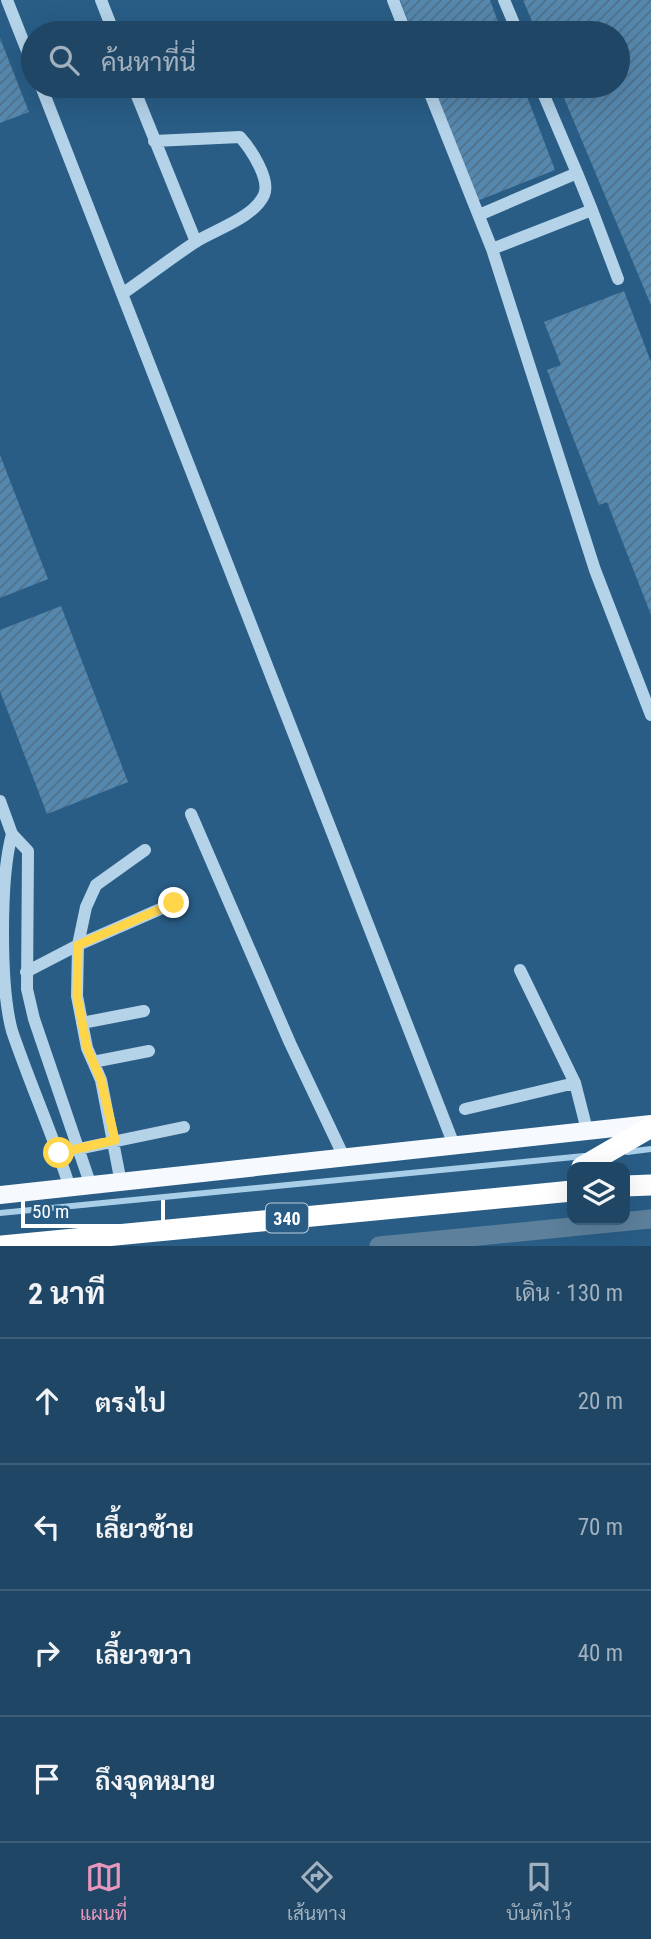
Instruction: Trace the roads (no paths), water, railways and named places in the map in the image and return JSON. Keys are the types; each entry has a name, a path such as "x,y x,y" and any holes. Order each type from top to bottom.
{"highway":[{"path":"590,1162 651,1125"},
{"path":"536,1194 567,1176"},
{"path":"630,1186 651,1185"},
{"name":"340","path":"2,1246 567,1191"}],"main road":[{"path":"0,1195 343,1155 651,1125"}],"street":[{"path":"8,0 21,34"},
{"path":"101,0 109,21"},
{"path":"393,0 401,21"},
{"path":"504,0 513,21"},
{"path":"46,98 454,1145"},
{"path":"138,98 196,242"},
{"path":"432,98 492,249 596,570 651,715"},
{"path":"545,98 618,279"},
{"path":"122,294 196,242 254,207 265,194 265,184 249,146 240,137 154,141"},
{"path":"479,215 576,173"},
{"path":"492,249 592,210"},
{"path":"0,801 12,834 28,851 26,972 34,1019 91,1186"},
{"path":"191,814 290,1043 343,1155"},
{"path":"12,834 6,856 2,915 5,986 12,1029 70,1188"},
{"path":"121,1183 115,1140 101,1080 93,1062 77,996 78,945 86,907 96,885 145,850"},
{"path":"26,972 78,945 174,903"},
{"path":"520,970 575,1083 587,1130"},
{"path":"82,1023 144,1011"},
{"path":"93,1062 149,1051"},
{"path":"465,1109 575,1083"},
{"path":"59,1153 184,1127"}],"waterway":[{"path":"627,1152 651,1149"},
{"path":"0,1213 584,1156"},
{"path":"379,1246 651,1219"}]}
